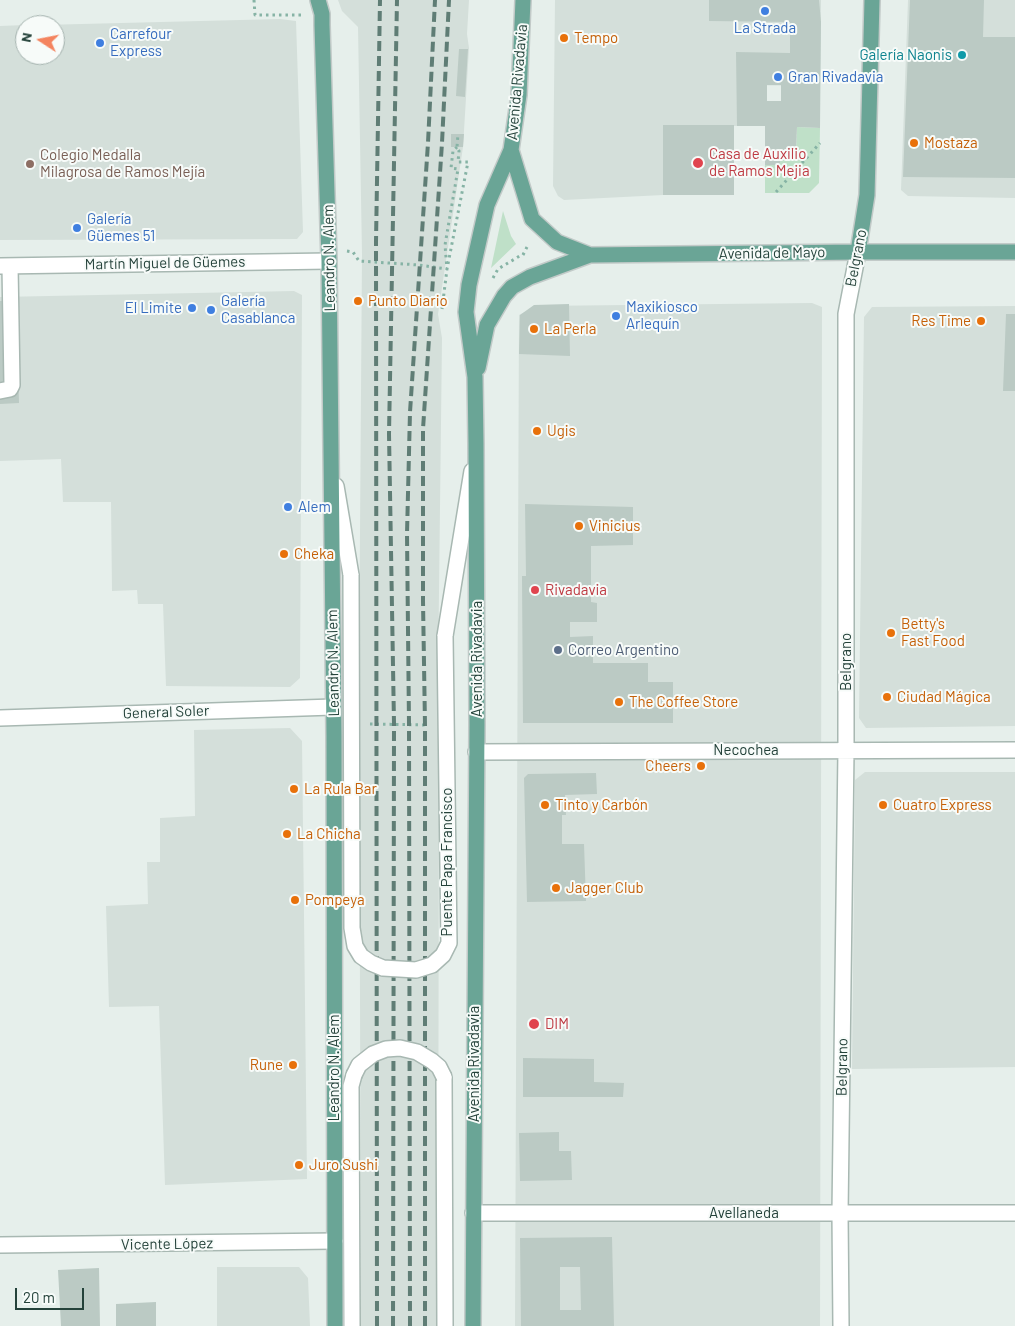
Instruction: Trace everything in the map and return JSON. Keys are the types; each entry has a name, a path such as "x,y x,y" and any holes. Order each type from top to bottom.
{"main road":[{"name":"Leandro N. Alem","path":"318,0 322,14 329,255 335,1326"},
{"name":"Avenida Rivadavia","path":"473,1326 476,376 466,312 469,285 487,205 511,150 519,95 523,0"},
{"name":"Belgrano","path":"858,252 867,195 872,0"},
{"name":"Avenida de Mayo","path":"511,150 532,219 558,242 590,255"},
{"name":"Avenida de Mayo","path":"476,376 487,325 504,296 512,287 530,277 590,255 1015,252"}],"street":[{"name":"Belgrano","path":"840,1326 846,750 846,314 858,252"},
{"name":"Martín Miguel de Güemes","path":"5,266 329,255"},
{"path":"0,392 10,389 12,384 5,266"},
{"name":"Puente Papa Francisco","path":"331,454 351,576 352,928 355,946 361,956 371,964 383,968 416,970 432,965 444,955 449,943 445,636 476,444"},
{"name":"General Soler","path":"0,718 333,707"},
{"name":"Necochea","path":"476,752 1015,750"},
{"path":"352,1326 351,1086 359,1065 373,1054 386,1049 400,1048 417,1052 432,1061 439,1067 444,1078 445,1326"},
{"name":"Avellaneda","path":"474,1213 1015,1213"},
{"name":"Vicente López","path":"0,1245 335,1241"}],"path":[{"path":"254,0 255,16 305,14 305,20"},
{"path":"442,309 468,162 458,162 458,134"},
{"path":"776,192 820,143"},
{"path":"448,269 445,245 458,169 451,168 453,151 457,147"},
{"path":"526,262 523,254 527,247"},
{"path":"329,255 353,252 359,261 448,269"},
{"path":"362,724 434,725"}],"shaded area":[{"path":"338,0 469,0 467,34 469,48 463,147 438,314 442,338 438,676 438,1326 361,1326 359,671 362,254 358,27 342,11"},
{"path":"555,0 821,0 820,86 738,85 737,126 663,126 663,195 564,200 558,196 553,186"},
{"path":"908,0 1015,0 1015,198 908,196 901,190"},
{"path":"280,19 296,21 303,232 297,239 0,240 0,26 15,25 15,65 65,65 65,24"},
{"path":"294,291 302,295 300,678 290,687 166,686 163,604 138,604 137,590 112,591 111,502 63,502 61,459 0,461 0,297"},
{"path":"812,303 822,307 820,1326 515,1326 519,315 536,306"},
{"path":"1015,306 1015,726 866,728 859,718 864,317 872,307"},
{"path":"290,728 302,741 307,1179 165,1185 159,1006 109,1007 106,906 148,904 147,862 160,862 160,818 195,816 194,730"},
{"path":"865,772 1015,772 1015,1067 852,1069 855,780"},
{"path":"217,1267 299,1267 308,1278 310,1326 217,1326"}],"green space":[{"path":"797,127 820,128 819,183 809,193 765,193 765,165 780,164 780,151 796,152"},
{"path":"503,211 511,236 516,244 491,268"}],"building":[{"path":"709,0 819,0 821,22 820,128 797,127 796,152 780,151 780,165 765,165 765,126 737,126 736,52 790,53 790,22 709,21","holes":["767,85 781,85 781,101 767,101"]},
{"path":"910,0 984,0 983,37 1015,37 1015,178 903,177"},
{"path":"459,49 468,49 465,97 456,96"},
{"name":"Casa de Auxilio de Ramos Mejia","path":"663,125 734,125 734,195 663,195"},
{"path":"451,134 464,134 463,147 451,147"},
{"path":"16,300 19,403 0,404 0,301"},
{"path":"569,304 570,356 519,354 520,315 534,305"},
{"path":"1006,314 1015,314 1015,391 1003,391"},
{"path":"525,504 633,507 633,545 591,546 591,602 597,603 597,622 570,622 570,637 593,636 593,663 648,663 648,682 673,682 673,723 523,723 522,576 526,576"},
{"path":"596,773 597,794 565,795 566,815 562,815 562,844 584,844 586,901 527,902 524,778 528,774"},
{"path":"523,1058 594,1059 594,1082 624,1083 623,1097 523,1097"},
{"path":"559,1132 559,1151 571,1151 572,1180 520,1181 519,1133"},
{"path":"612,1237 614,1326 521,1326 520,1238","holes":["560,1267 580,1267 581,1310 560,1310"]},
{"path":"99,1268 100,1326 61,1326 58,1270"},
{"path":"156,1302 156,1326 116,1326 116,1304"}],"railway":[{"path":"377,1326 376,242 380,0"},
{"path":"393,1326 394,724 389,434 397,0"},
{"path":"410,1326 407,534 410,412 428,143 435,0"},
{"path":"425,1326 423,429 442,143 449,0"}],"place":[{"name":"La Strada","path":"765,11"},
{"name":"Tempo","path":"564,38"},
{"name":"Carrefour Express","path":"100,43"},
{"name":"Galería Naonis","path":"962,55"},
{"name":"Gran Rivadavia","path":"778,77"},
{"name":"Mostaza","path":"914,143"},
{"name":"Casa de Auxilio de Ramos Mejia","path":"698,163"},
{"name":"Colegio Medalla Milagrosa de Ramos Mejía","path":"30,164"},
{"name":"Galería Güemes 51","path":"77,228"},
{"name":"Punto Diario","path":"358,301"},
{"name":"El Limite","path":"192,308"},
{"name":"Galería Casablanca","path":"211,310"},
{"name":"Maxikiosco Arlequín","path":"616,316"},
{"name":"Res Time","path":"981,321"},
{"name":"La Perla","path":"534,329"},
{"name":"Ugis","path":"537,431"},
{"name":"Alem","path":"288,507"},
{"name":"Vinicius","path":"579,526"},
{"name":"Cheka","path":"284,554"},
{"name":"Rivadavia","path":"535,590"},
{"name":"Betty's Fast Food","path":"891,633"},
{"name":"Correo Argentino","path":"558,650"},
{"name":"Ciudad Mágica","path":"887,697"},
{"name":"The Coffee Store","path":"619,702"},
{"name":"Cheers","path":"701,766"},
{"name":"La Rula Bar","path":"294,789"},
{"name":"Tinto y Carbón","path":"545,805"},
{"name":"Cuatro Express","path":"883,805"},
{"name":"La Chicha","path":"287,834"},
{"name":"Jagger Club","path":"556,888"},
{"name":"Pompeya","path":"295,900"},
{"name":"DIM","path":"534,1024"},
{"name":"Rune","path":"293,1065"},
{"name":"Juro Sushi","path":"299,1165"}]}
